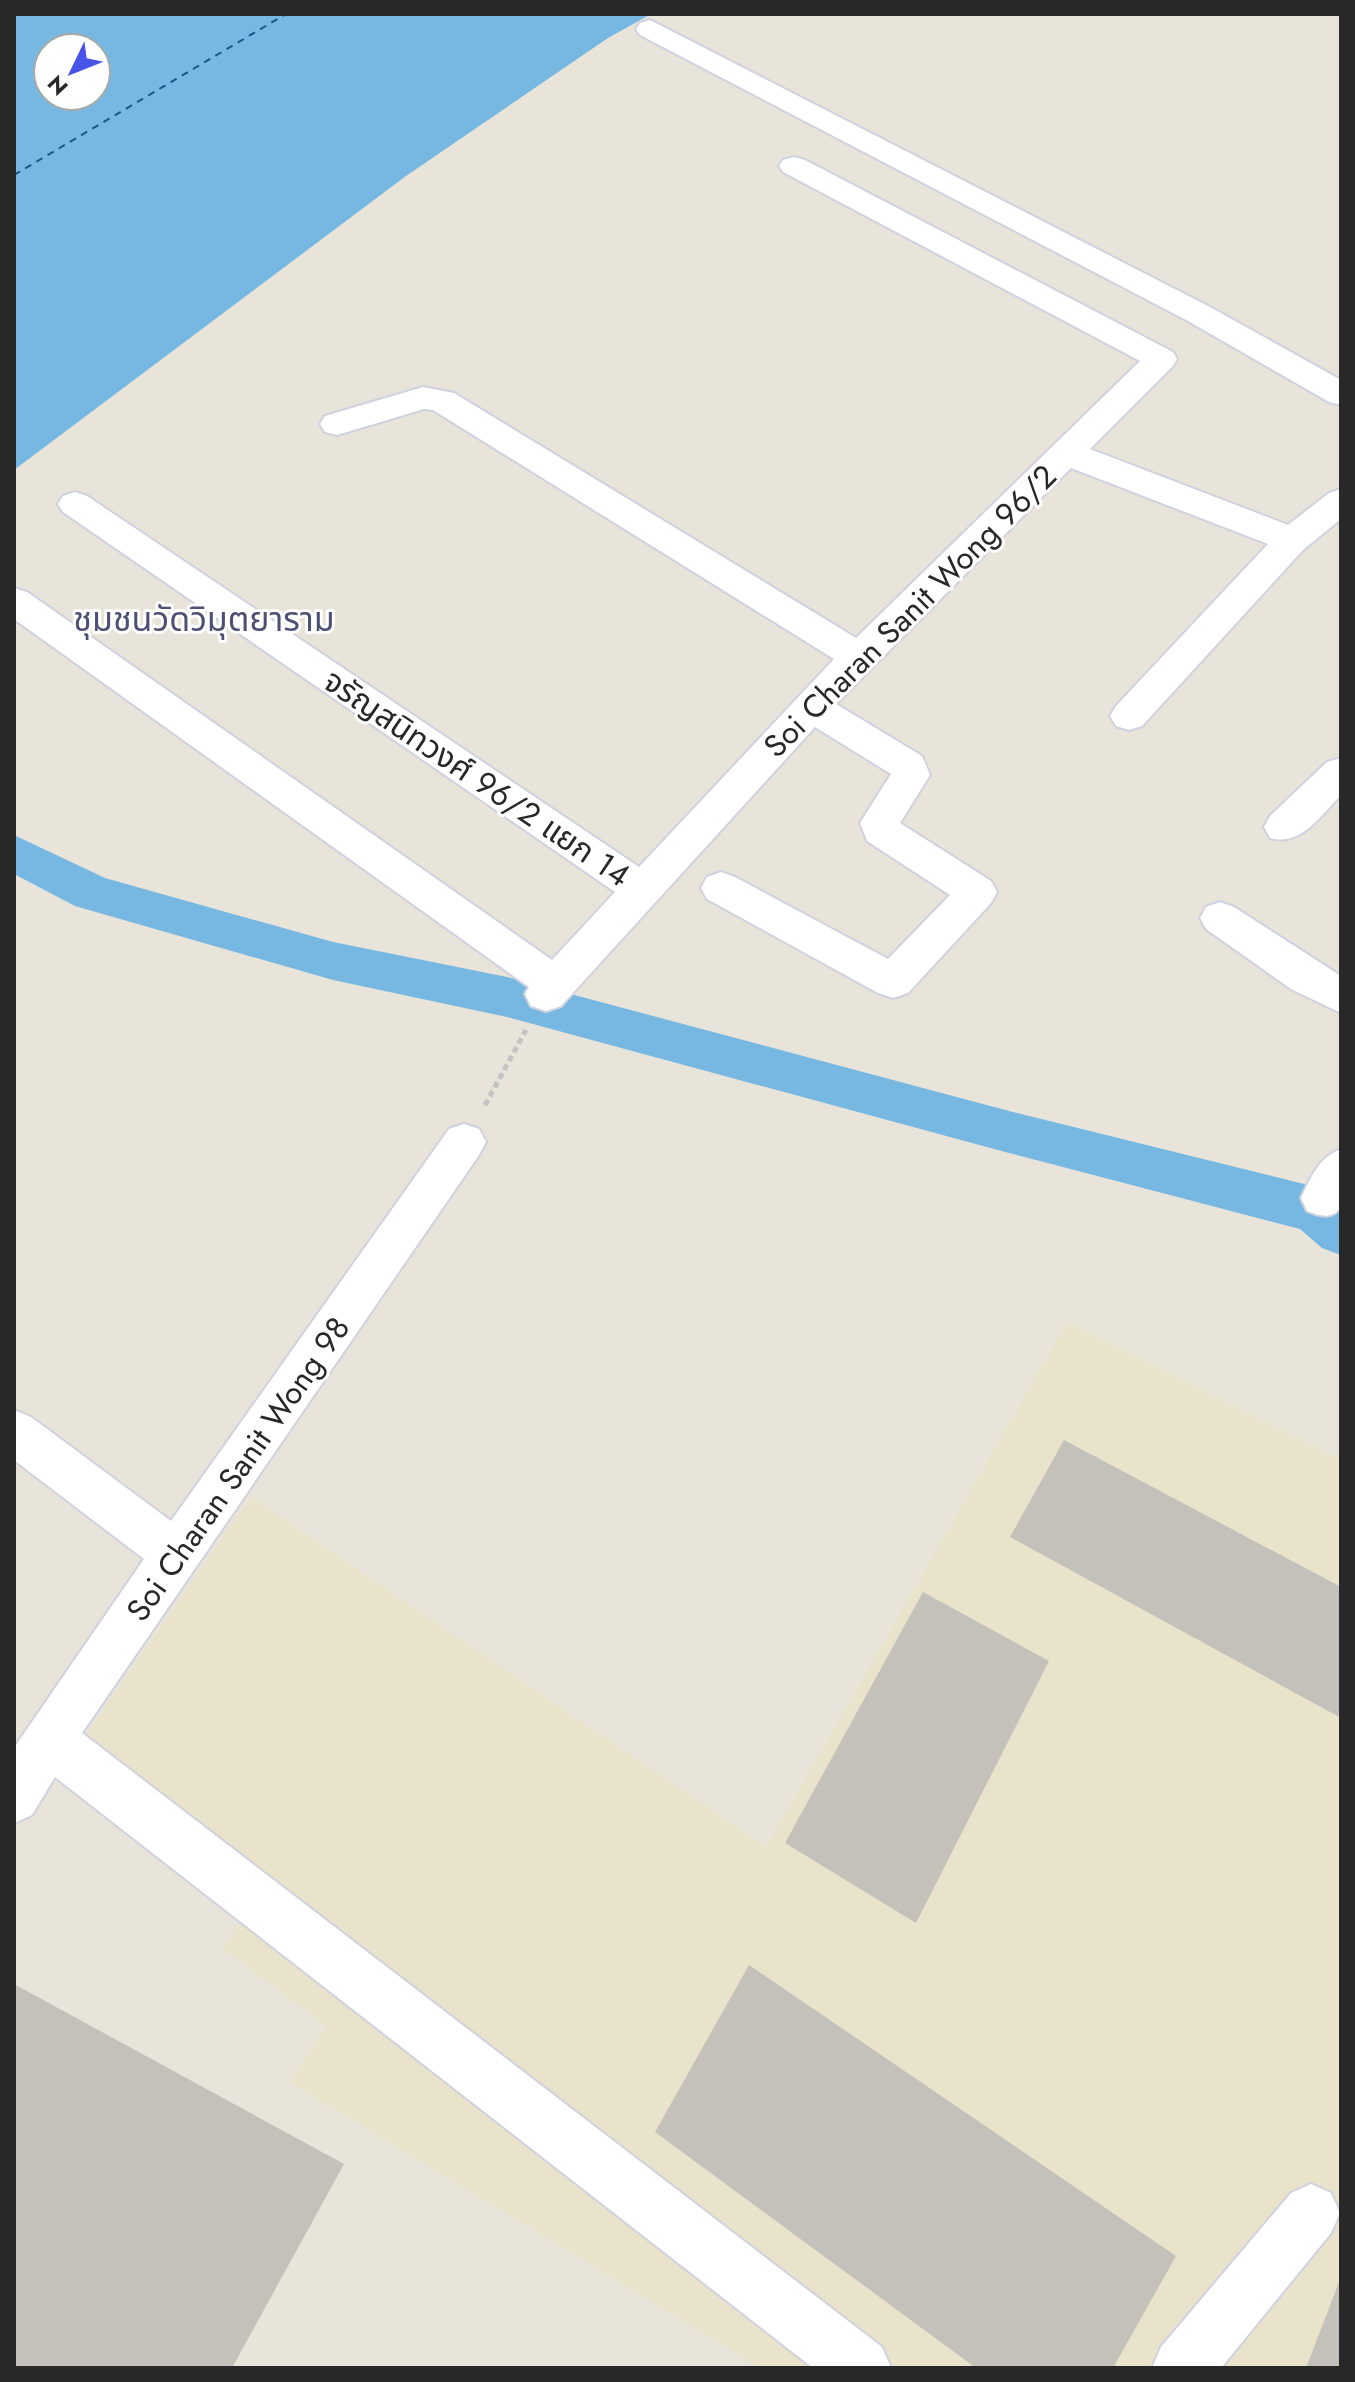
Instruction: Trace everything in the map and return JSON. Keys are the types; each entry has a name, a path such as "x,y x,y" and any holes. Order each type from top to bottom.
{"street":[{"path":"650,29 1199,314 1341,394"},
{"path":"794,166 1161,359 1066,453"},
{"path":"337,424 423,398 442,401 859,657"},
{"name":"Soi Charan Sanit Wong 96/2","path":"551,989 859,657 1066,453 1247,520 1291,541"},
{"path":"1129,716 1291,541 1341,501"},
{"name":"จรัญสนิทวงศ์ 96/2 แยก 14","path":"75,504 642,890"},
{"path":"14,601 551,989"},
{"path":"721,888 893,981 977,892 881,830 880,823 911,775 908,766 811,707"},
{"path":"1284,827 1341,772"},
{"path":"1220,918 1306,977 1341,996"},
{"name":"Soi Charan Sanit Wong 98","path":"14,1797 48,1739 464,1142"},
{"path":"14,1432 178,1555"},
{"path":"48,1739 861,2368"},
{"path":"1182,2368 1311,2213"}],"path":[{"path":"497,1083 551,989"}],"shaded area":[{"path":"1067,1322 1341,1460 1341,2368 761,2368 290,2082 326,2026 222,1948 252,1908 64,1767 251,1497 766,1847"}],"water":[{"path":"14,14 651,14 608,38 406,176 14,470"}],"building":[{"path":"1064,1440 1341,1587 1341,1718 1010,1537"},
{"path":"923,1592 1049,1661 916,1923 785,1843"},
{"path":"749,1965 1176,2256 1113,2368 976,2368 655,2132"},
{"path":"14,1984 344,2164 232,2368 14,2368"},
{"path":"1341,2277 1341,2368 1306,2368"}],"waterway":[{"path":"14,853 92,893 333,961 507,997 1009,1132 1316,1210 1341,1232"}],"ferry route":[{"path":"14,175 286,14"}],"district":[{"name":"ชุมชนวัดวิมุตยาราม","path":"204,619"}]}
